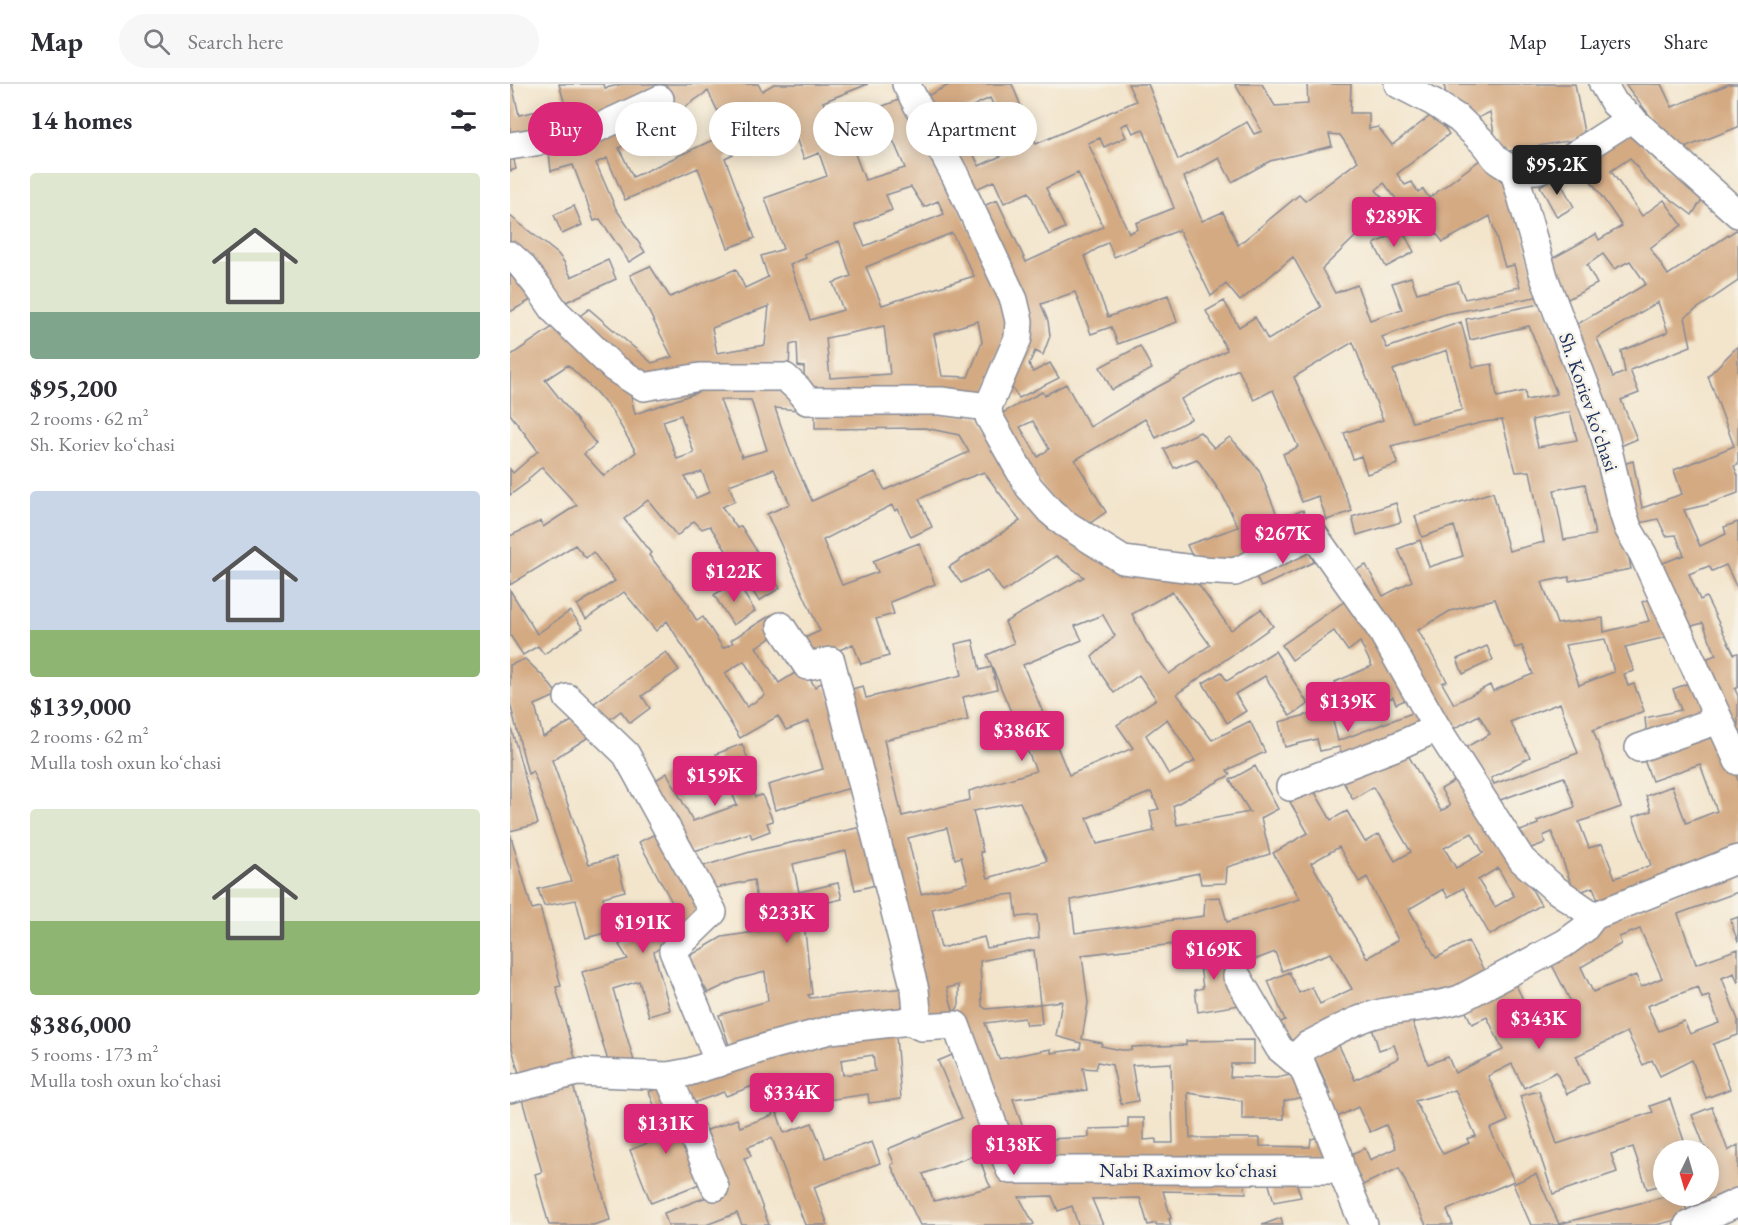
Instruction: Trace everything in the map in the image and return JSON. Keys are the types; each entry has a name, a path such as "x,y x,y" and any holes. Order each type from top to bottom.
{"street":[{"path":"906,84 955,175 1014,300 1019,321 1018,338 988,407 989,417 1029,487 1064,523 1123,560 1235,572 1314,535 1381,630 1437,728 1522,860 1555,890 1594,916"},
{"path":"1398,84 1459,119 1498,160 1514,171 1537,170 1565,161 1632,118"},
{"path":"1603,84 1614,103 1738,214"},
{"path":"510,146 585,134 660,99"},
{"name":"Sh. Koriev koʻchasi","path":"1514,171 1544,277 1605,437 1628,528 1643,554 1738,761"},
{"path":"510,255 521,265 555,311 614,368 644,387 700,377 785,377 807,401 941,401 988,407"},
{"path":"781,626 807,666 831,661 915,990 917,1011 910,1021"},
{"path":"568,698 626,754 713,912 674,951 719,1063"},
{"path":"1639,748 1718,720"},
{"path":"1290,787 1395,747 1437,728"},
{"path":"1364,1225 1300,1060 1302,1051 1308,1045 1366,1018 1390,1011 1441,1006 1460,999 1565,943 1584,929 1594,916 1738,859"},
{"path":"1237,976 1279,1048 1303,1068"},
{"name":"Nabi Raximov koʻchasi","path":"510,1089 577,1071 668,1076 689,1072 830,1030 910,1021 921,1027 956,1025 1010,1170 1341,1170"},
{"path":"668,1076 715,1187"},
{"path":"1688,1225 1738,1202"}],"building":[{"path":"510,84 512,84 519,115 528,113 528,136 510,139"},
{"path":"559,84 604,84 605,88 623,84 758,84 762,91 774,84 868,84 823,102 813,102 813,155 804,159 801,151 801,102 713,102 708,91 692,102 671,102 665,96 649,102 615,102 615,115 603,120 603,102 564,102"},
{"path":"951,84 1012,84 1019,102 992,102 990,98 981,102 923,102 921,99"},
{"path":"1128,84 1148,84 1178,160 1247,122 1254,134 1262,131 1235,84 1262,84 1275,106 1308,104 1307,84 1351,84 1350,113 1369,113 1369,129 1378,127 1392,145 1434,113 1449,134 1397,174 1405,185 1412,182 1418,192 1423,189 1429,198 1480,160 1496,174 1513,197 1541,296 1445,314 1382,337 1387,348 1461,322 1473,367 1492,364 1497,397 1525,391 1526,400 1557,394 1529,326 1470,340 1466,319 1544,303 1613,476 1631,569 1569,581 1569,577 1542,582 1557,624 1603,618 1604,632 1649,621 1642,602 1658,596 1675,635 1625,647 1634,671 1624,674 1628,686 1634,684 1644,711 1593,730 1621,807 1579,822 1589,848 1602,844 1615,878 1651,865 1633,817 1651,811 1646,796 1672,786 1686,823 1717,811 1700,764 1652,781 1641,752 1713,725 1738,780 1738,852 1599,903 1593,887 1575,894 1552,832 1543,836 1545,843 1520,852 1513,834 1538,824 1537,821 1575,807 1564,777 1489,804 1457,752 1490,734 1479,715 1446,733 1350,573 1366,565 1383,596 1412,581 1398,549 1420,540 1429,567 1463,556 1454,526 1422,537 1415,516 1493,492 1509,551 1544,542 1530,471 1516,472 1502,420 1484,422 1391,446 1398,464 1367,474 1361,456 1353,459 1344,433 1383,420 1353,342 1294,377 1352,511 1327,520 1318,496 1302,502 1283,454 1298,447 1273,390 1254,400 1238,369 1181,399 1191,419 1156,438 1145,419 1075,460 1106,512 1083,528 1068,523 993,418 1042,392 1045,395 1066,384 1090,427 1148,392 1227,350 1206,311 1224,301 1239,327 1255,317 1268,340 1321,307 1293,257 1240,301 1226,284 1211,296 1179,230 1114,257 1108,242 1085,256 1108,317 1168,295 1177,322 1118,344 1111,327 1091,334 1075,292 1041,304 1048,321 1050,336 1043,355 1035,351 1029,364 1033,372 1050,363 1059,378 1019,398 1005,378 1028,335 977,209 997,200 1026,262 1103,227 1078,173 1046,188 1065,228 1049,235 1029,192 1004,203 994,181 969,192 950,156 974,156 979,166 1001,156 1037,156 1037,144 1136,101","holes":["1128,123 1133,133 1143,129 1174,208 1136,223 1138,229 1129,233 1088,143 1100,138 1104,147 1126,137 1121,126","1329,134 1340,135 1358,161 1305,201 1299,195 1238,245 1223,212 1202,221 1184,177 1219,158 1232,182 1270,161 1332,146","1384,183 1418,228 1427,222 1443,242 1490,216 1505,267 1514,265 1520,287 1465,299 1458,282 1417,293 1411,277 1392,283 1402,309 1370,320 1357,285 1335,293 1322,269 1388,205 1376,190","1447,350 1462,410 1412,422 1393,370","1570,412 1577,440 1538,447 1532,420","1033,421 1049,449 1038,457 1020,427","1585,484 1595,535 1564,540 1554,490","1495,599 1515,648 1522,646 1533,674 1493,691 1490,685 1454,704 1442,683 1447,681 1418,630 1450,611","1605,639 1614,672 1579,685 1565,645","1560,703 1578,753 1494,784 1491,778 1530,757 1510,722"]},
{"path":"1444,84 1575,84 1585,138 1498,153 1490,112 1472,121 1448,106"},
{"path":"1625,84 1661,84 1672,107 1729,84 1738,84 1738,127 1682,149 1664,134"},
{"path":"906,97 908,102 906,102 906,156 934,156 1011,315 984,402 805,398 804,367 798,366 797,343 790,345 789,370 644,381 572,322 589,309 652,363 672,357 630,275 650,266 670,297 736,269 745,288 768,277 761,256 783,249 765,198 827,176 820,156 856,156 865,180 905,168 894,142 893,102","holes":["911,187 924,207 938,201 944,214 865,246 855,225 892,210 886,195","952,233 974,276 882,305 866,267","839,241 851,276 833,283 843,310 810,320 790,264 806,258 804,254","769,306 765,345 717,353 712,328","978,321 982,342 968,377 942,376 934,334","884,326 890,374 830,378 826,338"]},
{"path":"615,119 615,156 623,156 633,177 678,156 697,156 697,147 709,142 709,156 729,156 725,158 755,238 728,248 698,168 625,200 607,158 596,163 616,209 645,252 629,262 600,219 594,221 573,165 551,171 549,156 603,156 603,124"},
{"path":"1631,132 1656,160 1703,198 1692,215 1647,181 1630,158 1611,171 1642,216 1664,200 1682,225 1650,248 1668,275 1736,230 1738,232 1738,281 1685,317 1691,346 1630,370 1639,393 1621,400 1637,439 1616,448 1569,329 1646,284 1630,261 1614,269 1603,254 1587,265 1597,284 1562,302 1548,261 1596,234 1599,240 1622,226 1580,165","holes":["1658,302 1668,332 1621,351 1625,372 1613,377 1597,338"]},
{"path":"512,152 516,169 510,171 510,153"},
{"path":"1557,176 1574,207 1557,217 1540,186"},
{"path":"574,206 582,225 562,234 554,215"},
{"path":"510,216 558,254 571,277 608,260 616,279 555,307 510,250"},
{"path":"1402,230 1414,252 1386,267 1374,244"},
{"path":"510,271 536,297 510,312"},
{"path":"560,322 631,396 635,414 696,393 693,383 798,389 798,410 775,408 790,452 812,501 875,472 885,490 969,452 959,435 925,428 815,429 815,405 978,416 1059,526 1193,577 1231,630 1261,609 1273,626 1177,694 1212,740 1250,721 1265,752 1227,770 1230,775 1173,806 1177,825 1250,812 1230,780 1255,766 1278,809 1261,818 1270,854 1227,867 1226,883 1201,884 1199,873 1071,900 1075,933 1204,916 1205,898 1220,897 1227,922 1300,899 1273,853 1308,833 1290,802 1313,789 1331,820 1347,811 1365,842 1379,834 1395,861 1411,852 1373,787 1353,799 1341,778 1405,750 1441,811 1450,806 1441,789 1461,777 1483,805 1541,905 1490,935 1463,888 1448,897 1443,889 1409,909 1436,958 1468,941 1488,978 1286,1048 1274,1025 1285,1020 1268,981 1289,972 1299,993 1312,987 1320,1004 1352,989 1331,953 1282,971 1275,952 1233,968 1221,936 1206,936 1174,939 1174,944 1082,955 1088,1003 1082,1039 1122,1050 1132,1050 1132,1047 1186,1045 1186,1041 1254,1040 1254,1064 1231,1064 1230,1077 1276,1078 1299,1073 1308,1096 1284,1101 1284,1119 1242,1119 1242,1101 1188,1093 1190,1138 1260,1138 1260,1146 1310,1147 1311,1139 1322,1136 1332,1157 1011,1167 954,1014 927,1020 845,691 863,686 866,698 962,675 955,644 973,640 980,670 992,667 997,689 963,697 968,720 884,740 902,816 970,800 969,791 1036,771 987,655 1014,643 1005,622 1084,577 1056,556 1003,592 988,570 961,583 949,567 1020,521 984,472 919,499 932,527 911,537 898,509 895,511 892,505 823,540 842,585 878,572 873,561 919,543 935,584 890,602 894,614 876,619 889,656 861,664 853,644 810,663 800,640 820,631 767,514 790,504 774,469 729,485 735,501 722,507 737,528 741,526 780,588 759,601 710,526 702,529 694,521 677,536 648,500 624,519 689,605 697,621 703,617 723,648 733,643 731,640 771,615 781,632 756,647 779,683 803,668 815,687 821,683 829,692 857,786 775,810 768,785 823,769 809,721 786,730 778,716 740,738 667,621 656,631 624,592 586,619 577,605 615,581 593,552 586,558 575,545 510,585 510,536 541,521 543,527 577,505 542,467 528,479 529,481 510,495 510,469 513,473 538,451 510,414 510,356","holes":["568,365 612,411 636,452 604,476 584,454 596,444 545,380","720,400 751,400 767,450 742,457","681,415 694,453 677,459 663,421","702,472 710,492 696,498 685,477","1172,592 1210,645 1169,674 1147,643 1132,614","1103,615 1115,636 1092,657 1103,677 1114,693 1139,675 1156,699 1117,725 1133,748 1069,775 1023,665 1082,640 1075,626","744,661 765,695 747,707 725,673","1167,719 1195,761 1169,775 1146,735","1151,792 1159,809 1150,811 1154,831 1097,844 1087,818","1020,802 1047,861 988,878 980,852 983,852 973,811","947,828 955,859 961,857 968,883 921,894 908,838","1472,833 1483,853 1456,868 1444,848","1339,847 1359,882 1367,877 1398,940 1367,958 1311,863","1498,868 1514,896 1495,907 1478,880","1014,894 1017,917 1037,915 1039,938 987,948 984,937 941,948 932,909 977,898","1034,950 1040,1004 986,1009 982,1006 980,961","959,985 959,1005 954,1014 947,988","1062,1001 1056,1036 1081,1043 1080,1049 1051,1053 1051,1049 999,1059 985,1023 1024,1018 1026,1025 1042,1024 1040,1004","1098,1062 1112,1065 1121,1104 1138,1101 1132,1065 1171,1063 1173,1143 1156,1143 1156,1139 1144,1140 1144,1118 1128,1118 1128,1128 1089,1129 1089,1137 1027,1140 1013,1099 1087,1090 1083,1068 1096,1069"]},
{"path":"1140,346 1152,369 1112,390 1100,367"},
{"path":"1738,346 1738,465 1734,466 1738,476 1738,493 1706,505 1684,510 1700,546 1726,534 1724,527 1738,522 1738,590 1726,565 1712,571 1709,566 1689,574 1700,600 1706,597 1734,654 1738,653 1738,687 1735,689 1738,696 1738,755 1695,663 1716,655 1703,623 1681,629 1655,566 1684,555 1676,535 1666,536 1658,519 1630,525 1617,466 1633,461 1642,508 1682,494 1674,470 1734,446 1708,376"},
{"path":"1200,432 1214,448 1230,437 1259,470 1279,520 1303,510 1311,530 1274,550 1201,567 1194,560 1187,545 1238,527 1223,496 1197,459 1174,468 1164,449"},
{"path":"1396,503 1401,522 1357,535 1352,517"},
{"path":"1306,544 1314,562 1261,587 1252,568"},
{"path":"736,581 755,611 733,625 714,595"},
{"path":"510,590 537,634 570,611 583,628 544,654 538,646 523,655 510,635"},
{"path":"1348,599 1410,698 1396,704 1393,697 1350,715 1335,682 1372,666 1360,642 1348,651 1334,631 1292,660 1282,645"},
{"path":"1487,646 1493,660 1463,674 1457,659"},
{"path":"1275,651 1308,704 1290,716 1265,676 1235,694 1246,711 1227,723 1203,683 1221,672 1227,681"},
{"path":"666,652 679,670 642,696 650,708 630,723 621,711 606,722 593,704"},
{"path":"525,659 544,677 558,695 535,705 543,737 579,717 595,733 552,760 589,864 616,857 625,891 603,897 612,931 586,938 576,900 544,906 538,889 571,881 533,771 528,774 510,703 510,665"},
{"path":"1695,681 1710,720 1647,737 1645,718 1681,710 1673,689"},
{"path":"1330,709 1338,741 1420,710 1427,729 1345,760 1339,747 1320,751 1317,739 1285,747 1279,722"},
{"path":"510,724 538,824 510,831"},
{"path":"742,744 755,777 748,780 755,797 762,795 773,821 767,823 770,831 752,838 750,833 685,854 646,786 667,773 693,821 737,805 716,754"},
{"path":"866,826 880,884 855,890 846,851 793,864 799,892 838,883 842,899 782,913 780,925 804,923 812,994 808,995 810,998 905,988 907,1012 731,1051 719,1015 768,1001 765,972 738,979 708,993 688,957 722,937 761,931 754,880 707,890 697,868 750,852"},
{"path":"661,831 706,914 654,952 670,1010 649,1016 639,981 613,989 634,1061 610,1068 582,972 628,959 619,945 674,906 639,842"},
{"path":"510,833 532,909 540,907 561,986 556,987 577,1065 521,1081 510,1041"},
{"path":"1738,868 1738,892 1678,914 1696,964 1738,949 1738,983 1734,973 1722,978 1738,1020 1738,1035 1713,1044 1730,1089 1706,1098 1692,1060 1660,1076 1652,1060 1643,1065 1627,1032 1576,1056 1589,1083 1567,1094 1556,1072 1524,1088 1512,1064 1488,1076 1508,1121 1490,1129 1514,1181 1447,1210 1453,1225 1426,1225 1399,1168 1356,1188 1342,1158 1365,1148 1370,1160 1396,1148 1386,1125 1370,1132 1358,1107 1333,1119 1323,1097 1331,1094 1310,1048 1335,1037 1355,1080 1399,1058 1394,1045 1379,1050 1370,1021 1410,1015 1428,1064 1448,1057 1455,1073 1503,1050 1487,1017 1472,1024 1461,1002 1512,977 1535,1024 1573,1006 1550,961 1607,922","holes":["1640,929 1662,978 1641,987 1636,975 1593,992 1581,967 1621,944 1619,937","1698,987 1702,998 1709,996 1719,1023 1690,1034 1684,1021 1659,1031 1647,1006","1455,1090 1476,1136 1467,1139 1469,1143 1443,1154 1415,1101"]},
{"path":"1738,917 1738,942 1730,920"},
{"path":"1220,943 1226,985 1236,983 1240,1005 1198,1012 1195,990 1203,988 1197,946"},
{"path":"896,1036 901,1099 869,1103 868,1094 807,1103 800,1083 787,1088 794,1107 777,1113 784,1133 812,1123 826,1158 872,1142 880,1163 814,1187 828,1225 805,1225 772,1138 748,1147 751,1156 744,1158 769,1225 742,1225 737,1213 706,1225 668,1225 664,1213 728,1189 705,1131 737,1119 740,1127 773,1115 761,1083 726,1096 724,1092 690,1104 684,1087 803,1043","holes":["873,1055 875,1071 843,1075 841,1060"]},
{"path":"957,1053 1008,1175 1243,1175 1246,1193 1163,1191 1171,1225 1156,1225 1156,1223 1148,1225 1140,1198 1092,1199 1103,1225 1078,1225 1072,1206 1058,1211 1052,1196 1019,1197 1034,1224 1032,1225 920,1225 891,1165 894,1163 888,1149 962,1118 938,1061","holes":["978,1154 991,1187 934,1201 923,1174"]},
{"path":"573,1085 610,1220 593,1225 549,1225 535,1174 542,1172 522,1099"},
{"path":"665,1085 702,1183 651,1203 630,1150 666,1136 649,1092"},
{"path":"1539,1091 1557,1144 1653,1112 1650,1106 1670,1099 1684,1140 1653,1140 1653,1187 1647,1189 1633,1147 1611,1154 1617,1172 1553,1194 1520,1096"},
{"path":"1712,1107 1728,1151 1738,1145 1738,1188 1726,1192 1729,1201 1719,1205 1719,1140 1702,1140 1692,1115"},
{"path":"1266,1174 1294,1176 1301,1197 1274,1202"},
{"path":"1536,1174 1559,1224 1653,1200 1653,1206 1685,1206 1688,1217 1656,1225 1531,1225 1513,1184"},
{"path":"1703,1206 1715,1206 1704,1210"},
{"path":"1281,1218 1283,1225 1262,1225"}]}
